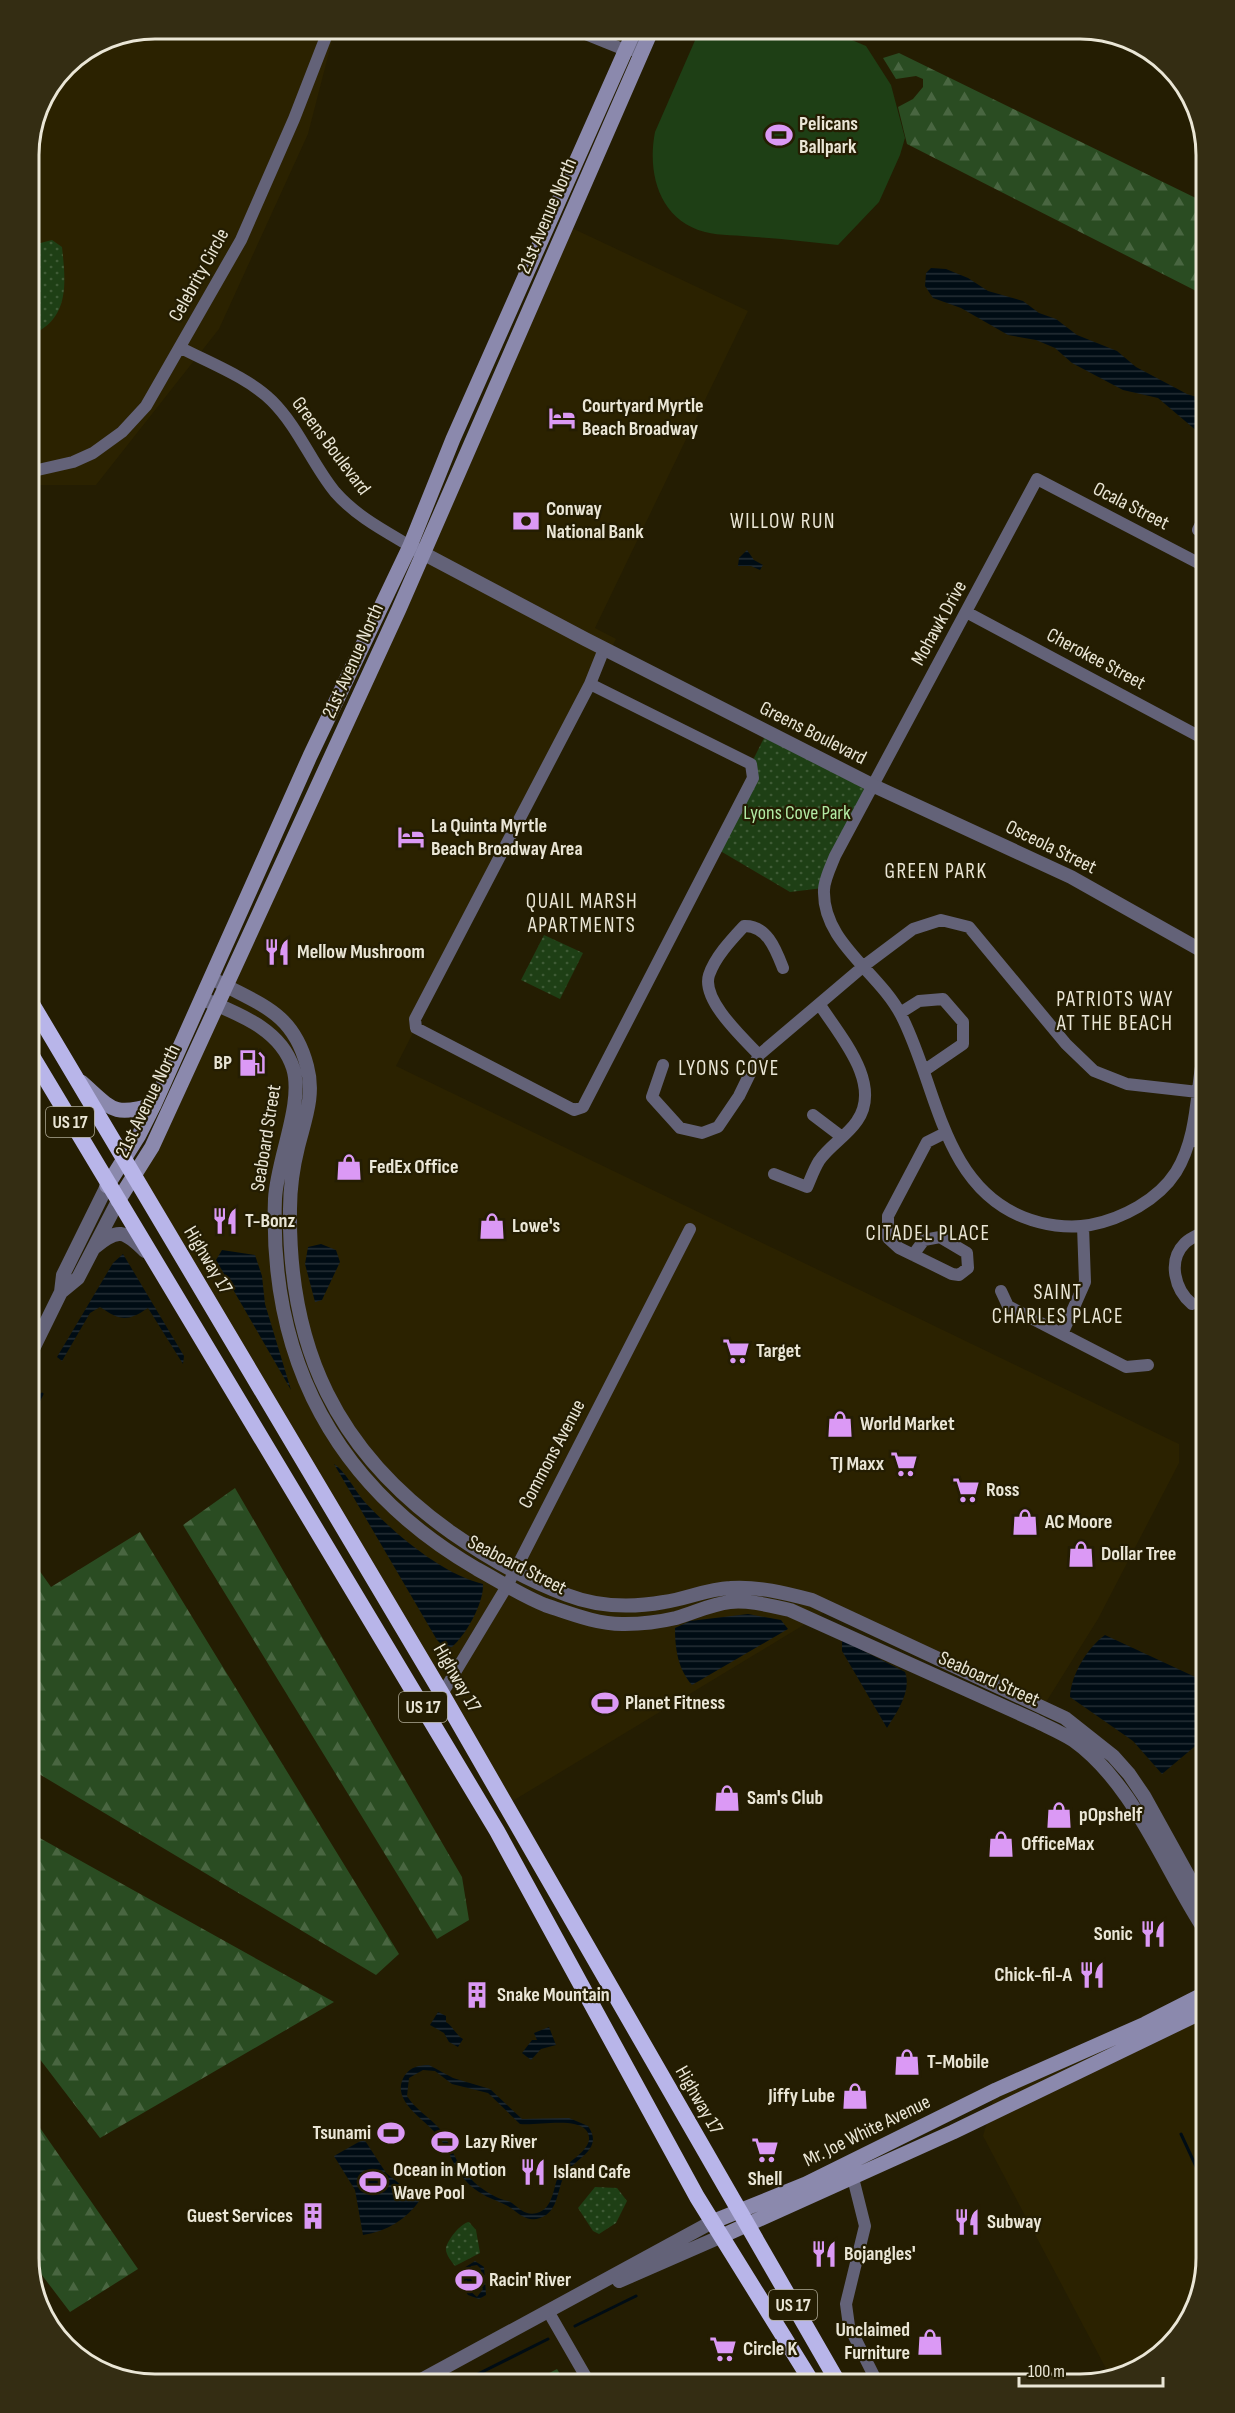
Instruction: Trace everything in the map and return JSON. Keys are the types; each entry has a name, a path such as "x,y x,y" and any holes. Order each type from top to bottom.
{"highway":[{"name":"Highway 17","path":"39,1016 442,1694 738,2211 734,2232 808,2374"},
{"name":"Highway 17","path":"39,1068 107,1186 159,1265 497,1830 712,2222 734,2232 832,2374"},
{"path":"734,2232 806,2354 825,2374"}],"main road":[{"name":"21st Avenue North","path":"107,1186 124,1161 154,1105 310,756 410,546 453,439 630,39"},
{"name":"21st Avenue North","path":"118,1202 152,1147 227,987 424,553 647,39"},
{"path":"75,1077 111,1108 123,1112 154,1105"},
{"name":"Mr. Joe White Avenue","path":"712,2222 806,2184 996,2090 1145,2024 1196,1998"},
{"name":"Mr. Joe White Avenue","path":"734,2232 1196,2015"}],"street":[{"name":"Celebrity Circle","path":"39,469 73,462 93,453 122,432 146,406 241,240 294,119 325,39"},
{"path":"598,39 625,50 642,49 637,39"},
{"name":"Greens Boulevard","path":"181,348 223,370 271,400 295,430 335,492 368,522 604,649 874,786 835,856 824,888 827,914 834,931 865,965 900,1013 925,1070 945,1133 966,1172 994,1202 1040,1223 1083,1226 1106,1222 1125,1215 1156,1193 1176,1172 1190,1139 1196,1104"},
{"name":"Ocala Street","path":"1037,479 1196,562"},
{"name":"Mohawk Drive","path":"874,786 917,702 968,613 1037,479"},
{"name":"Cherokee Street","path":"968,613 1196,735"},
{"path":"590,684 751,764 753,778 583,1107 574,1110 416,1028 415,1019 590,684 604,649"},
{"name":"Osceola Street","path":"874,786 1071,877 1196,947"},
{"path":"663,1065 652,1097 680,1128 702,1133 718,1127 739,1096 759,1055 865,965 913,929 941,920 969,927 1066,1044 1094,1071 1127,1084 1196,1092"},
{"path":"759,1055 732,1027 711,996 708,977 725,948 744,926 755,927 766,935 783,968"},
{"name":"Seaboard Street","path":"212,979 256,999 290,1026 308,1067 310,1102 297,1149 290,1193 291,1271 297,1310 328,1398 346,1430 390,1482 423,1513 513,1571 567,1595 618,1606 665,1602 703,1591 729,1588 750,1587 793,1595 812,1600 1058,1714 1113,1756 1129,1774 1144,1796 1196,1890"},
{"name":"Seaboard Street","path":"203,999 252,1021 273,1035 285,1049 296,1080 297,1094 276,1184 277,1268 283,1315 294,1352 333,1437 355,1469 400,1516 447,1551 542,1604 621,1625 674,1618 730,1602 756,1603 790,1610 1028,1717 1073,1741 1110,1775 1127,1799 1196,1915"},
{"path":"900,1013 919,1001 943,999 963,1022 963,1044 925,1070"},
{"path":"774,1174 807,1187 819,1160 864,1110 865,1080 820,1005"},
{"path":"813,1115 842,1137"},
{"path":"913,1255 899,1248 888,1238 888,1216 927,1142 945,1133"},
{"path":"1190,1139 1196,1141"},
{"name":"21st Avenue North","path":"39,1337 61,1292 63,1275 107,1186"},
{"name":"21st Avenue North","path":"61,1292 78,1278 118,1202"},
{"path":"1063,1332 1085,1282 1083,1226"},
{"name":"Commons Avenue","path":"442,1694 507,1586 690,1229"},
{"path":"91,1251 106,1238 120,1233 127,1234 159,1265"},
{"path":"1192,1304 1183,1296 1178,1285 1176,1260 1185,1243 1196,1237"},
{"path":"1001,1291 1008,1306 1063,1332 1126,1367 1148,1365"},
{"path":"853,2161 852,2178 865,2226 846,2304 849,2326 873,2374"},
{"name":"Mr. Joe White Avenue","path":"432,2374 712,2222"},
{"name":"Mr. Joe White Avenue","path":"548,2311 734,2232"},
{"path":"548,2311 584,2374"}],"shaded area":[{"path":"147,39 332,39 308,134 219,329 96,485 39,485 39,147 48,110 58,90 90,58 132,41"},
{"path":"574,229 748,311 595,628 616,639 396,1066 1179,1444 1179,1463 1098,1619 1043,1707 830,1609 506,1805 133,1177 562,234"},
{"path":"931,268 946,269 968,278 988,291 1023,301 1039,313 1056,319 1077,335 1117,351 1136,367 1196,397 1196,430 1158,398 1123,390 1072,363 1055,348 1036,340 1008,335 961,308 933,298 925,286 926,273"},
{"path":"747,550 754,560 763,565 760,570 751,566 738,566 739,558"},
{"path":"321,1244 336,1250 340,1262 322,1300 315,1302 305,1264 308,1247"},
{"path":"222,1250 255,1255 262,1276 265,1304 291,1390 216,1260"},
{"path":"123,1254 184,1356 183,1364 148,1308 135,1316 124,1318 113,1315 100,1307 90,1313 62,1361 57,1357 113,1263"},
{"path":"334,1464 346,1476 363,1500 402,1538 450,1571 483,1584 481,1600 473,1618 463,1635 452,1647 445,1648 437,1640"},
{"path":"748,1614 781,1620 788,1629 692,1685 683,1672 678,1658 675,1628 690,1621"},
{"path":"1105,1635 1196,1677 1196,1745 1162,1774 1133,1741 1070,1697 1077,1671 1098,1640"},
{"path":"842,1640 905,1672 907,1687 905,1694 887,1728 842,1651"},
{"path":"1196,1998 1196,2266 1194,2281 1177,2323 1145,2355 1107,2371 983,2136 996,2090"},
{"path":"438,2012 446,2016 446,2022 463,2039 458,2047 449,2042 444,2033 430,2025"},
{"path":"549,2027 556,2045 541,2049 531,2060 522,2053 532,2040 537,2040 534,2033"},
{"name":"Lazy River","path":"429,2065 453,2078 490,2089 522,2119 569,2118 588,2126 593,2141 591,2147 566,2173 554,2205 546,2215 536,2219 524,2217 483,2194 465,2180 439,2137 411,2109 401,2093 401,2084 407,2072 419,2066","holes":["423,2070 435,2071 452,2084 488,2093 520,2124 565,2123 581,2126 586,2130 589,2136 585,2148 560,2172 550,2202 543,2211 533,2214 523,2211 483,2189 464,2171 439,2128 407,2096 409,2078"]},
{"name":"Ocean in Motion Wave Pool","path":"364,2139 386,2173 420,2200 395,2224 363,2235 355,2190 334,2156"},
{"name":"Racin' River","path":"475,2261 484,2267 486,2295 479,2299 468,2295 465,2290 467,2280 462,2282 464,2268","holes":["477,2265 481,2269 479,2281 483,2289 477,2297 469,2290 472,2281 468,2271 471,2266"]}],"green space":[{"name":"Pelicans Ballpark","path":"696,39 850,39 866,46 891,85 905,138 879,202 838,245 723,235 689,226 667,206 660,193 653,163 655,132"},
{"path":"899,53 1196,198 1196,291 907,144 898,107 913,99 923,87 923,79 916,76 896,79 883,58"},
{"path":"52,240 62,247 64,287 59,311 52,321 39,331 39,243"},
{"name":"Lyons Cove Park","path":"767,732 874,786 823,888 790,892 717,849 753,778 751,764"},
{"path":"544,935 583,953 560,999 521,980"},
{"path":"235,1488 462,1877 469,1920 437,1939 183,1525"},
{"path":"140,1532 399,1954 376,1975 39,1774 39,1570 51,1587"},
{"path":"39,1838 334,2002 100,2138 39,2058"},
{"path":"39,2126 138,2269 70,2312 40,2272"},
{"path":"595,2187 617,2188 627,2201 616,2223 599,2234 593,2231 578,2208"},
{"path":"469,2222 476,2230 480,2253 455,2266 446,2248 455,2232"},
{"path":"557,2369 560,2374 547,2374"}],"waterway":[{"path":"39,1400 42,1394"},
{"path":"1181,2134 1196,2166"},
{"path":"575,2326 636,2296"},
{"path":"478,2374 548,2339"}],"place":[{"name":"Pelicans Ballpark","path":"779,135"},
{"name":"Courtyard Myrtle Beach Broadway","path":"562,418"},
{"name":"Conway National Bank","path":"526,521"},
{"name":"La Quinta Myrtle Beach Broadway Area","path":"411,837"},
{"name":"Mellow Mushroom","path":"277,952"},
{"name":"BP","path":"252,1063"},
{"name":"FedEx Office","path":"349,1167"},
{"name":"T-Bonz","path":"225,1221"},
{"name":"Lowe's","path":"492,1226"},
{"name":"Target","path":"736,1351"},
{"name":"World Market","path":"840,1424"},
{"name":"TJ Maxx","path":"904,1464"},
{"name":"Ross","path":"966,1490"},
{"name":"AC Moore","path":"1025,1522"},
{"name":"Dollar Tree","path":"1081,1554"},
{"name":"Planet Fitness","path":"605,1703"},
{"name":"Sam's Club","path":"727,1798"},
{"name":"pOpshelf","path":"1059,1815"},
{"name":"OfficeMax","path":"1001,1844"},
{"name":"Sonic","path":"1153,1934"},
{"name":"Chick-fil-A","path":"1092,1975"},
{"name":"Snake Mountain","path":"477,1995"},
{"name":"T-Mobile","path":"907,2062"},
{"name":"Jiffy Lube","path":"855,2096"},
{"name":"Tsunami","path":"391,2133"},
{"name":"Lazy River","path":"445,2142"},
{"name":"Shell","path":"765,2150"},
{"name":"Island Cafe","path":"533,2172"},
{"name":"Ocean in Motion Wave Pool","path":"373,2182"},
{"name":"Guest Services","path":"313,2216"},
{"name":"Subway","path":"967,2222"},
{"name":"Bojangles'","path":"824,2254"},
{"name":"Racin' River","path":"469,2280"},
{"name":"Unclaimed Furniture","path":"930,2342"},
{"name":"Circle K","path":"723,2349"}],"district":[{"name":"WILLOW RUN","path":"783,521"},
{"name":"GREEN PARK","path":"936,871"},
{"name":"QUAIL MARSH APARTMENTS","path":"582,913"},
{"name":"PATRIOTS WAY AT THE BEACH","path":"1115,1011"},
{"name":"LYONS COVE","path":"729,1068"},
{"name":"CITADEL PLACE","path":"928,1233"},
{"name":"SAINT CHARLES PLACE","path":"1058,1304"}]}
